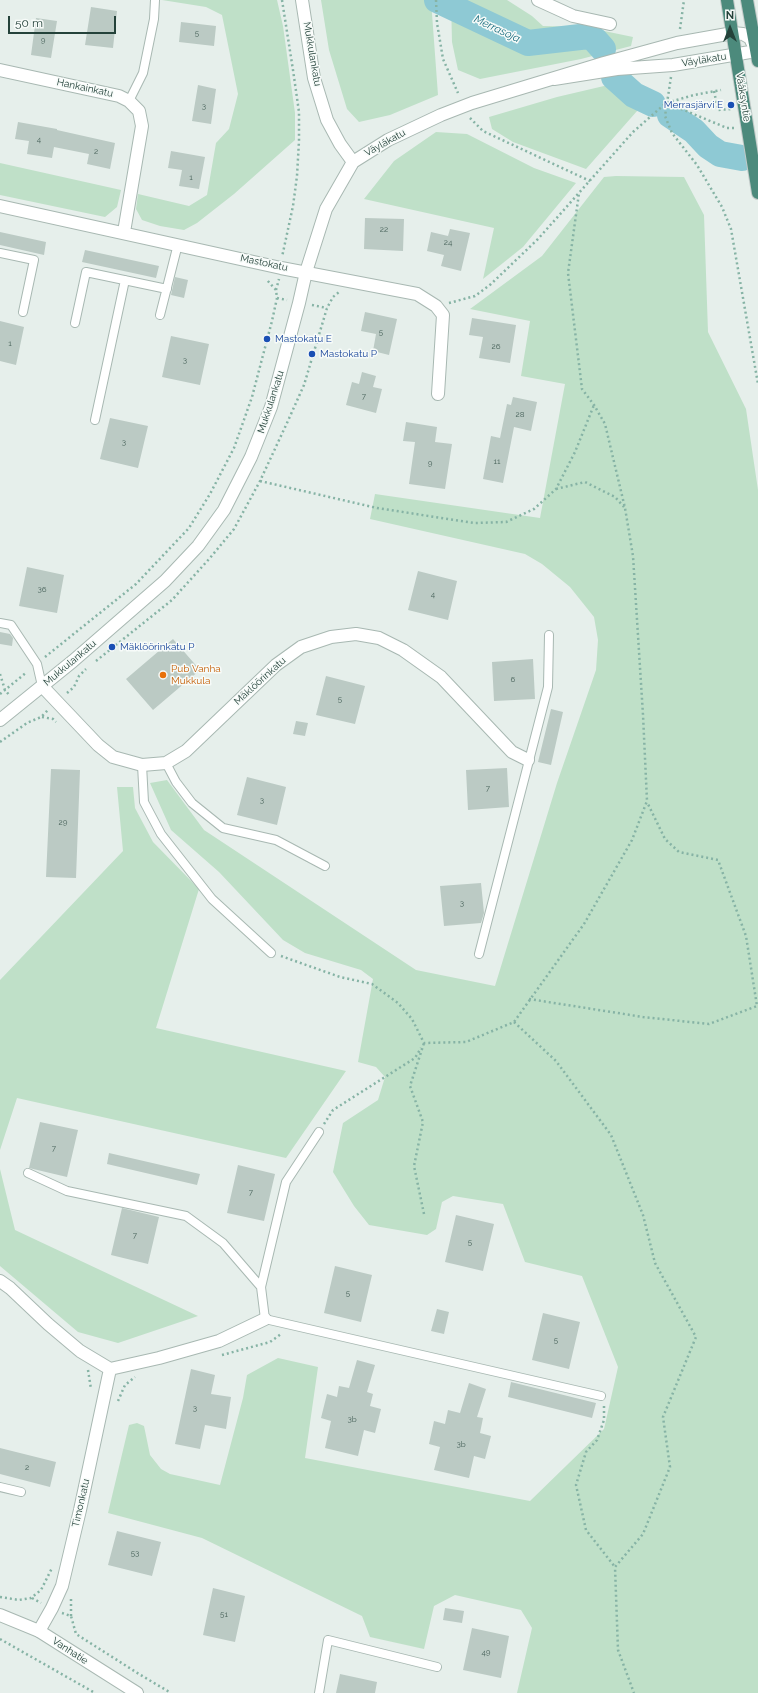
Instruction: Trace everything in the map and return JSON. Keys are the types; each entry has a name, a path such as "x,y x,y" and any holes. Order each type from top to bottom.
{"highway":[{"name":"Vääksyntie","path":"727,0 758,193"},
{"path":"747,0 757,55"}],"street":[{"name":"Mukkulankatu","path":"0,720 73,661 165,581 198,546 224,510 251,457 271,407 306,272 326,209 353,162 340,144 328,120 314,78 302,0"},
{"path":"538,0 573,16 610,24"},
{"path":"733,33 743,34 750,38 757,55"},
{"name":"Väyläkatu","path":"353,162 388,140 441,115 472,103 604,63 677,43 733,33"},
{"name":"Väyläkatu","path":"554,79 617,69 673,65 736,54 757,55"},
{"name":"Hankainkatu","path":"0,70 119,96 129,101"},
{"path":"124,232 142,126 139,112 129,101"},
{"name":"Mastokatu","path":"0,206 124,232 281,268 417,294 436,306"},
{"path":"436,306 443,314 438,394"},
{"name":"Mäklöörinkatu","path":"42,686 103,749 114,757 142,766 166,763 186,751 276,665 302,647 331,637 356,634 379,638 403,650 441,677 512,752 528,760"},
{"path":"0,1281 10,1288 53,1328 94,1361 110,1370 219,1341 265,1320"},
{"name":"Timonkatu","path":"39,1631 62,1586 110,1370"},
{"name":"Vanhatie","path":"0,1616 39,1631 137,1693"}],"lane":[{"path":"129,101 143,73 154,19 155,0"},
{"path":"160,316 178,244"},
{"path":"0,253 34,260 23,312"},
{"path":"75,323 86,272 166,289"},
{"path":"95,420 125,280"},
{"path":"0,623 11,625 37,664 42,686"},
{"path":"479,954 548,687 549,635"},
{"path":"166,763 176,782 192,803 223,828 276,840 325,866"},
{"path":"142,766 144,802 161,834 212,899 271,953"},
{"path":"319,1132 286,1182 261,1287 265,1320 601,1396"},
{"path":"28,1173 67,1191 186,1216 223,1243 261,1287"},
{"path":"0,1487 22,1492"},
{"path":"319,1693 328,1640 437,1667"}],"path":[{"path":"276,290 284,244 293,206 297,176 299,141 299,112 282,0"},
{"path":"436,0 437,23 443,59 458,93"},
{"path":"677,43 684,0"},
{"path":"673,65 665,116 672,133 704,177 722,207 731,229 758,384"},
{"path":"436,306 475,296 491,284 538,239 633,132 666,103 694,95 721,90"},
{"path":"714,92 718,110 731,109"},
{"path":"666,103 726,128 735,128"},
{"path":"470,118 483,131 590,181"},
{"path":"424,1043 466,1042 514,1022 584,924 632,840 647,801 644,714 633,556 625,508 605,424 594,405 582,389 568,274 580,193"},
{"path":"0,694 136,584 189,528 210,494 234,448 252,397 277,298"},
{"path":"260,481 377,508 474,523 506,522 534,509 556,489 575,452 594,405"},
{"path":"556,489 585,482 614,497 625,508"},
{"path":"529,999 643,1017 709,1024 757,1006 746,936 718,860 679,852 665,839 647,801"},
{"path":"271,953 340,977 372,984 398,1003 412,1019 424,1043 410,1086 423,1122 414,1166 424,1214"},
{"path":"514,1022 556,1061 611,1135 643,1215 655,1263 696,1337 663,1417 670,1467 643,1534 615,1567"},
{"path":"319,1132 333,1110 416,1058 424,1043"},
{"path":"219,1356 270,1342 280,1336 287,1325"},
{"path":"90,1394 92,1387 88,1371 94,1361"},
{"path":"117,1404 125,1385 140,1374"},
{"path":"601,1396 604,1406 604,1420 597,1440 586,1452 576,1485 586,1530 615,1567 618,1650 634,1693"},
{"path":"0,1597 19,1600 31,1598 41,1590 47,1581 54,1562"},
{"path":"71,1596 71,1616 76,1634 171,1693"},
{"path":"31,1598 71,1616"},
{"path":"0,1639 95,1693"}],"green space":[{"path":"162,0 277,0 283,26 295,113 295,140 234,194 197,223 184,230 160,226 142,220 136,209 138,194 189,206 207,195 216,143 229,129 238,94 222,15 206,7"},
{"path":"321,0 431,0 438,95 390,115 359,122 347,109 329,50"},
{"path":"451,0 507,0 532,16 543,26 585,27 633,37 631,46 581,59 480,79 458,70 452,42"},
{"path":"621,82 652,94 586,169 513,142 492,129 489,117 557,97"},
{"path":"436,132 467,134 534,168 576,183 523,247 483,279 494,228 364,199 394,161"},
{"path":"0,163 121,190 117,207 105,217 0,195"},
{"path":"604,177 684,177 704,215 708,332 746,409 758,490 758,1693 517,1693 532,1628 521,1610 455,1595 434,1606 424,1649 370,1637 362,1616 202,1538 108,1513 129,1425 137,1423 144,1426 150,1455 161,1469 170,1474 220,1485 243,1398 247,1375 278,1358 318,1367 305,1458 530,1501 604,1429 618,1367 582,1276 525,1262 503,1204 453,1196 442,1202 436,1229 427,1235 369,1225 354,1206 333,1172 343,1123 378,1100 385,1077 376,1067 358,1062 373,979 361,970 305,953 283,940 219,872 171,830 150,783 167,780 204,830 416,970 495,986 557,783 596,670 598,640 594,617 570,587 542,564 525,554 370,519 375,494 540,518 565,384 521,376 530,321 470,309 542,256"},
{"path":"117,787 133,787 135,808 153,842 199,889 156,1028 346,1071 286,1158 17,1098 0,1150 0,980 123,851"},
{"path":"0,1169 15,1230 198,1316 118,1343 78,1332 0,1266"}],"building":[{"path":"91,7 117,11 113,48 85,45"},
{"path":"36,18 57,21 51,58 31,55"},
{"path":"181,22 216,26 214,46 179,42"},
{"path":"198,85 216,89 211,124 192,121"},
{"path":"18,122 57,129 115,143 110,169 87,164 89,154 54,147 52,158 27,154 29,141 15,139"},
{"path":"171,151 205,157 199,189 179,186 182,170 168,168"},
{"path":"365,218 404,219 403,251 364,249"},
{"path":"450,229 470,233 461,271 441,266 444,255 427,251 431,232 448,236"},
{"path":"0,232 46,242 44,255 0,245"},
{"path":"85,250 159,266 156,278 82,262"},
{"path":"175,277 188,280 184,298 171,295"},
{"path":"365,312 397,319 389,355 373,351 376,334 361,331"},
{"path":"472,318 516,325 510,363 479,358 483,337 469,335"},
{"path":"0,321 24,327 16,365 0,361"},
{"path":"171,336 209,344 200,385 162,377"},
{"path":"362,372 376,376 373,387 382,389 376,413 346,405 352,382 359,384"},
{"path":"513,397 537,402 531,431 514,427 503,483 483,479 491,436 500,438 507,404 511,405"},
{"path":"110,418 148,426 138,468 100,459"},
{"path":"406,422 437,427 435,442 452,444 445,489 409,484 415,442 403,441"},
{"path":"27,567 64,575 57,613 19,606"},
{"path":"418,571 457,581 448,620 408,610"},
{"path":"0,632 10,634 13,638 12,646 0,644"},
{"name":"Pub Vanha Mukkula","path":"173,639 200,670 153,710 126,679"},
{"path":"533,659 535,699 494,701 492,662"},
{"path":"326,676 365,686 355,724 316,715"},
{"path":"551,709 563,712 551,765 538,762"},
{"path":"296,721 308,723 305,736 293,734"},
{"path":"507,768 509,807 468,810 466,770"},
{"path":"51,769 80,770 76,878 46,877"},
{"path":"247,777 286,787 277,825 237,815"},
{"path":"481,883 484,913 481,923 444,926 440,886"},
{"path":"40,1122 78,1130 67,1177 29,1168"},
{"path":"109,1153 200,1174 197,1185 107,1164"},
{"path":"238,1165 275,1174 264,1221 227,1213"},
{"path":"122,1208 159,1217 148,1264 111,1255"},
{"path":"456,1215 494,1224 483,1271 445,1262"},
{"path":"335,1266 372,1275 361,1322 324,1313"},
{"path":"437,1309 449,1312 444,1334 431,1331"},
{"path":"543,1313 580,1322 569,1369 532,1360"},
{"path":"357,1360 375,1365 367,1392 373,1394 370,1406 381,1409 375,1433 364,1430 358,1456 325,1448 331,1421 321,1418 327,1394 337,1397 339,1386 349,1388"},
{"path":"191,1369 215,1375 211,1394 231,1397 226,1429 205,1425 200,1449 175,1444"},
{"path":"511,1382 596,1403 592,1418 508,1397"},
{"path":"469,1383 486,1389 477,1417 483,1418 480,1433 491,1436 485,1459 474,1456 469,1478 434,1470 440,1447 429,1444 434,1421 445,1424 448,1410 460,1413"},
{"path":"0,1448 56,1462 50,1487 0,1474"},
{"path":"117,1531 161,1542 152,1576 108,1565"},
{"path":"213,1588 245,1596 235,1642 203,1635"},
{"path":"445,1608 464,1611 462,1623 443,1620"},
{"path":"472,1628 509,1636 501,1678 463,1670"},
{"path":"340,1674 377,1682 375,1693 336,1693"}],"waterway":[{"name":"Merrasoja","path":"437,0 528,43 589,36 603,49"},
{"name":"Merrasoja","path":"614,77 634,95 653,104"},
{"name":"Merrasoja","path":"670,115 694,131 708,146 720,154 742,158"}],"place":[{"name":"Merrasjärvi E","path":"731,105"},
{"name":"Mastokatu E","path":"267,339"},
{"name":"Mastokatu P","path":"312,354"},
{"name":"Mäklöörinkatu P","path":"112,647"},
{"name":"Pub Vanha Mukkula","path":"163,675"}]}
